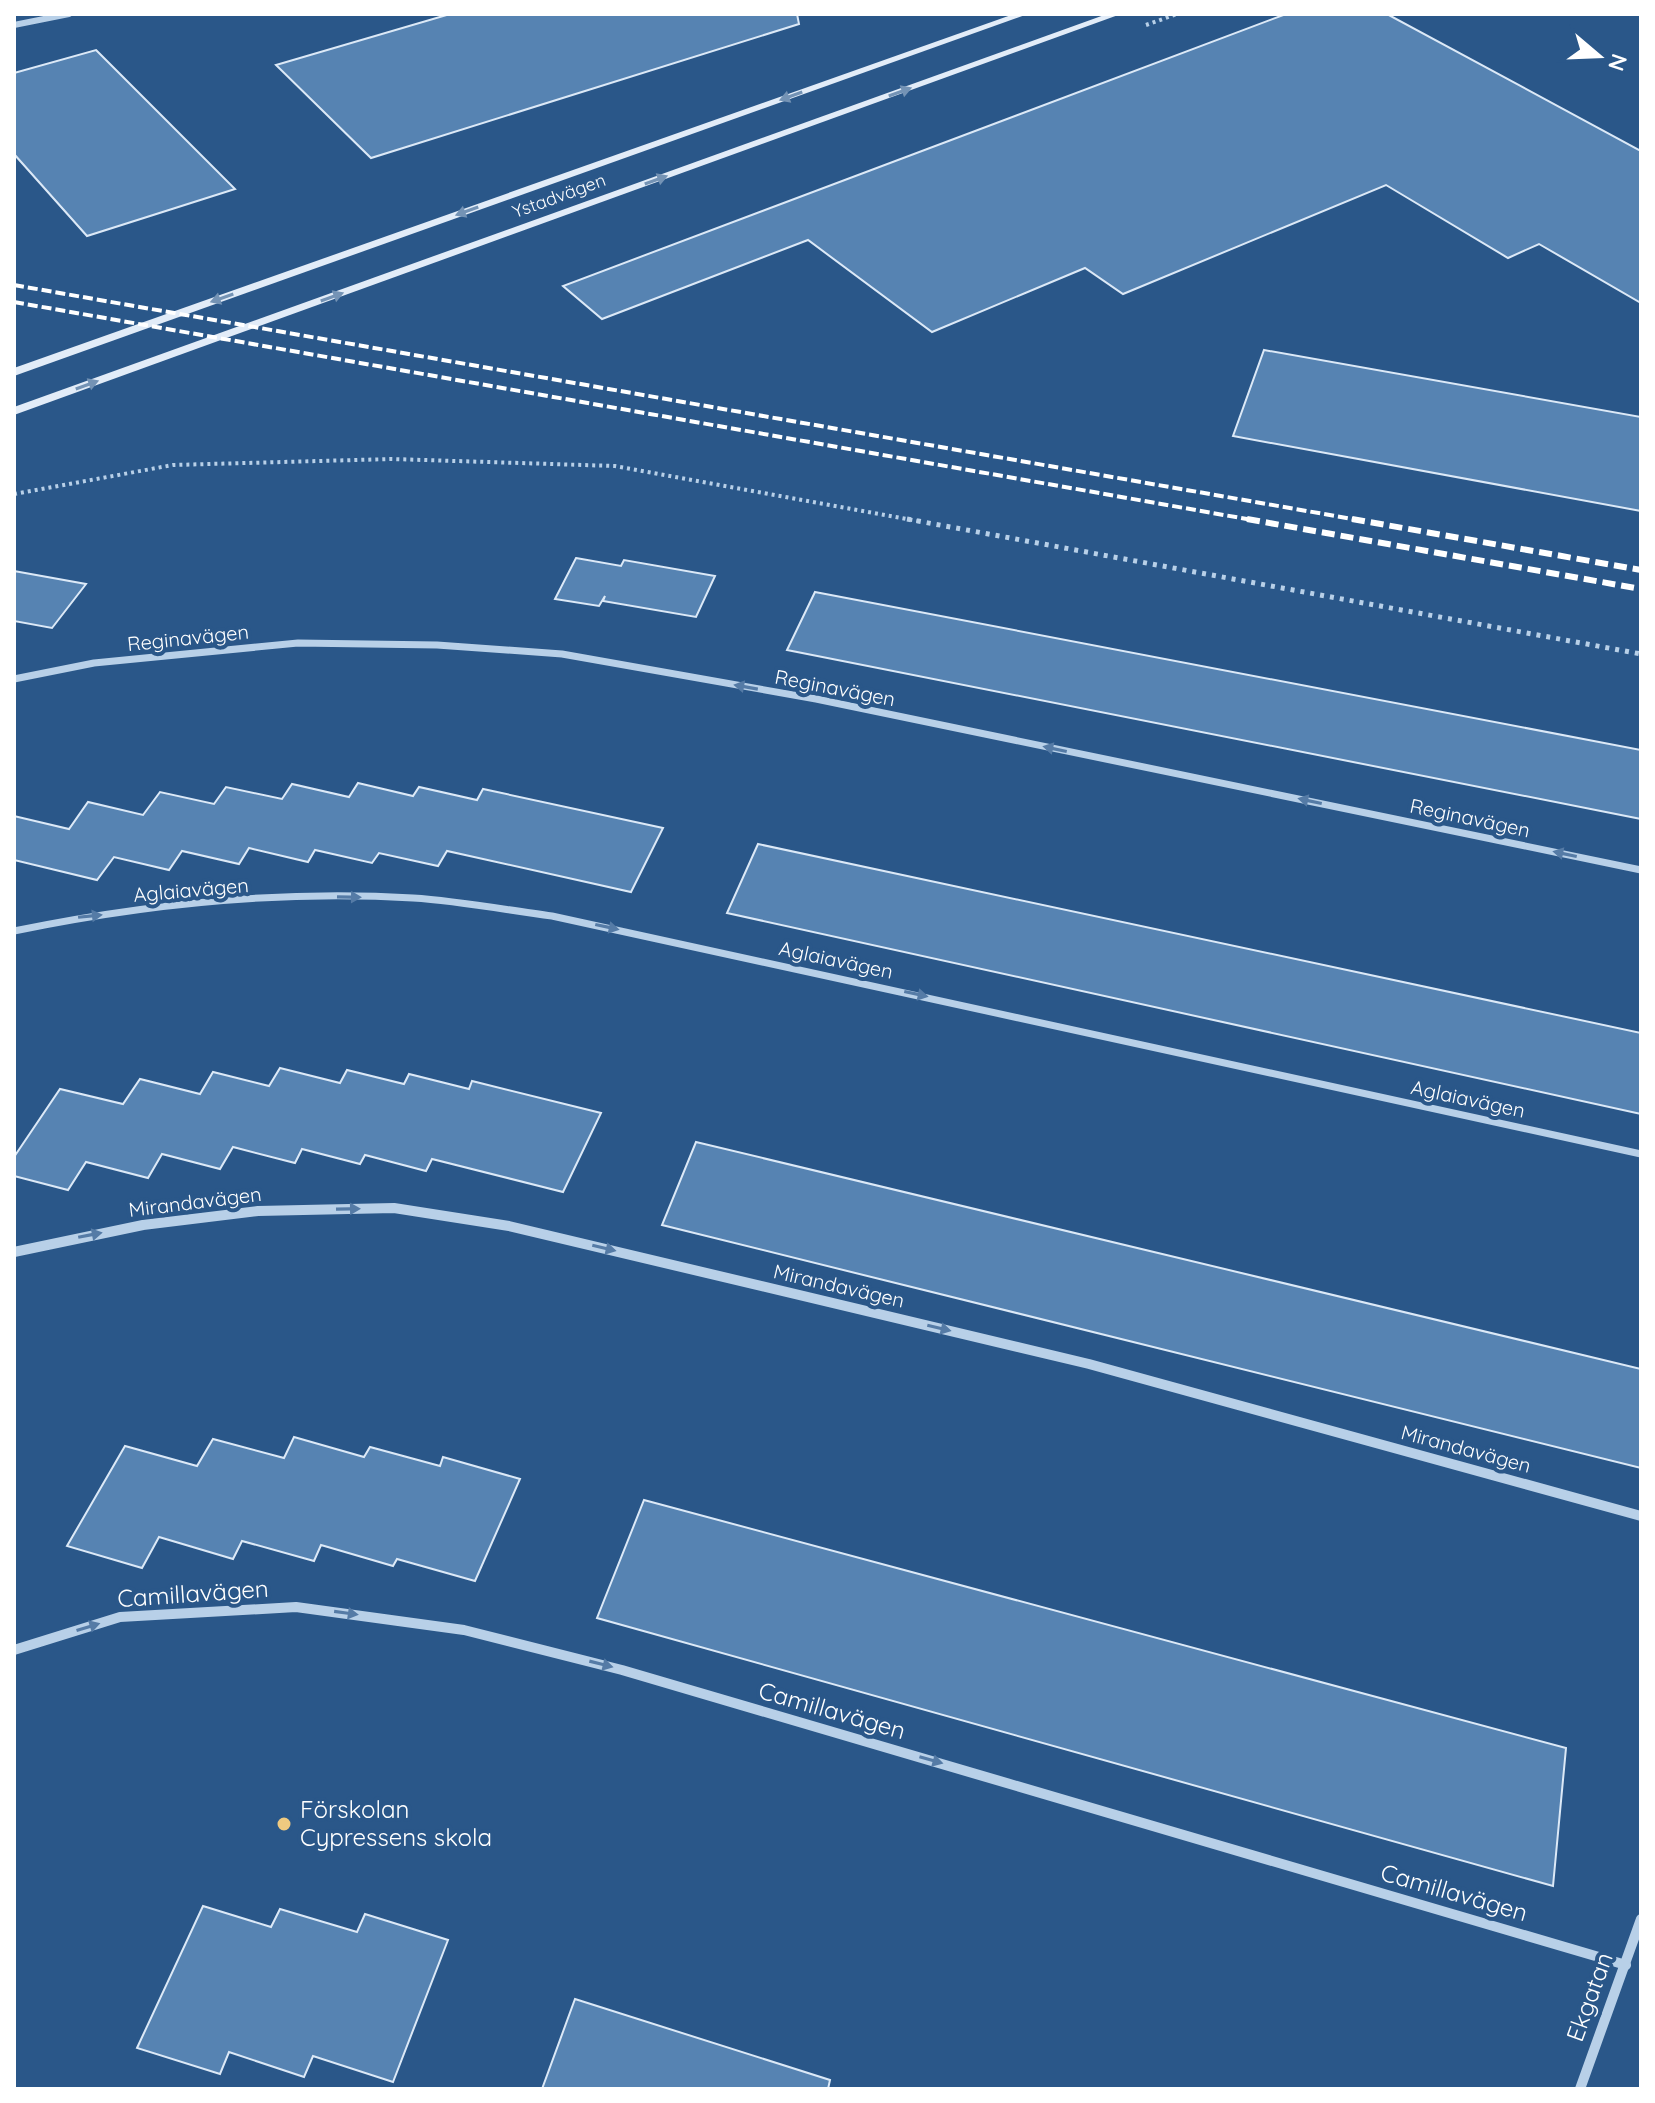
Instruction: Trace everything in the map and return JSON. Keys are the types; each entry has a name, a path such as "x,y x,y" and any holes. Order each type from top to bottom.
{"main road":[{"name":"Ystadvägen","path":"14,372 1023,14"},
{"name":"Ystadvägen","path":"14,411 1116,14"}],"street":[{"path":"14,25 69,14"},
{"name":"Reginavägen","path":"14,679 94,663 298,643 437,645 562,654 816,699 1641,870"},
{"name":"Aglaiavägen","path":"14,931 76,917 318,896 415,898 552,916 1641,1154"},
{"name":"Mirandavägen","path":"14,1252 143,1225 258,1211 394,1208 509,1226 1089,1364 1641,1516"},
{"name":"Camillavägen","path":"14,1650 120,1617 296,1607 464,1630 622,1670 1626,1965"},
{"name":"Ekgatan","path":"1580,2089 1641,1919"}],"path":[{"path":"14,494 173,465 392,459 615,466 1641,654"}],"building":[{"path":"450,14 797,14 799,24 371,158 276,65"},
{"path":"1286,14 1387,14 1641,151 1641,303 1539,244 1508,258 1386,185 1123,294 1085,268 932,332 808,240 602,319 563,286"},
{"path":"96,50 235,189 87,236 14,154 14,73"},
{"path":"1264,350 1641,417 1641,511 1233,436"},
{"path":"576,558 621,566 624,560 715,576 696,617 603,601 605,596 599,606 555,599"},
{"path":"14,571 86,584 52,628 14,621"},
{"path":"815,592 1641,750 1641,819 787,650"},
{"path":"358,783 413,796 419,787 477,800 483,789 663,828 631,892 447,851 438,866 379,853 372,863 315,850 308,862 249,848 239,864 182,851 169,870 114,857 97,880 14,860 14,816 69,829 88,802 143,815 160,792 214,804 226,787 282,799 292,784 349,797"},
{"path":"758,844 1641,1033 1641,1114 727,913"},
{"path":"280,1068 340,1083 347,1070 404,1084 409,1074 469,1089 472,1081 601,1113 563,1192 432,1159 426,1171 365,1155 360,1164 302,1149 295,1163 233,1147 220,1169 162,1154 148,1178 86,1162 68,1190 14,1176 14,1157 60,1089 123,1104 140,1079 200,1094 213,1072 269,1086"},
{"path":"696,1142 1641,1369 1641,1468 662,1225"},
{"path":"294,1437 364,1457 370,1447 440,1466 443,1457 520,1479 475,1581 397,1559 393,1566 321,1545 314,1561 242,1541 233,1559 159,1537 142,1568 67,1546 125,1446 197,1466 213,1439 284,1458"},
{"path":"644,1500 1566,1748 1553,1886 597,1618"},
{"path":"203,1906 271,1927 280,1909 357,1932 365,1914 448,1940 393,2082 313,2056 304,2077 229,2052 220,2074 137,2048"},
{"path":"575,1999 830,2080 828,2089 542,2089"}],"railway":[{"path":"14,285 1364,521"},
{"path":"14,302 1258,521"},
{"path":"1247,519 1641,589"},
{"path":"1352,519 1641,570"}],"place":[{"name":"Förskolan Cypressens skola","path":"284,1824"}]}
